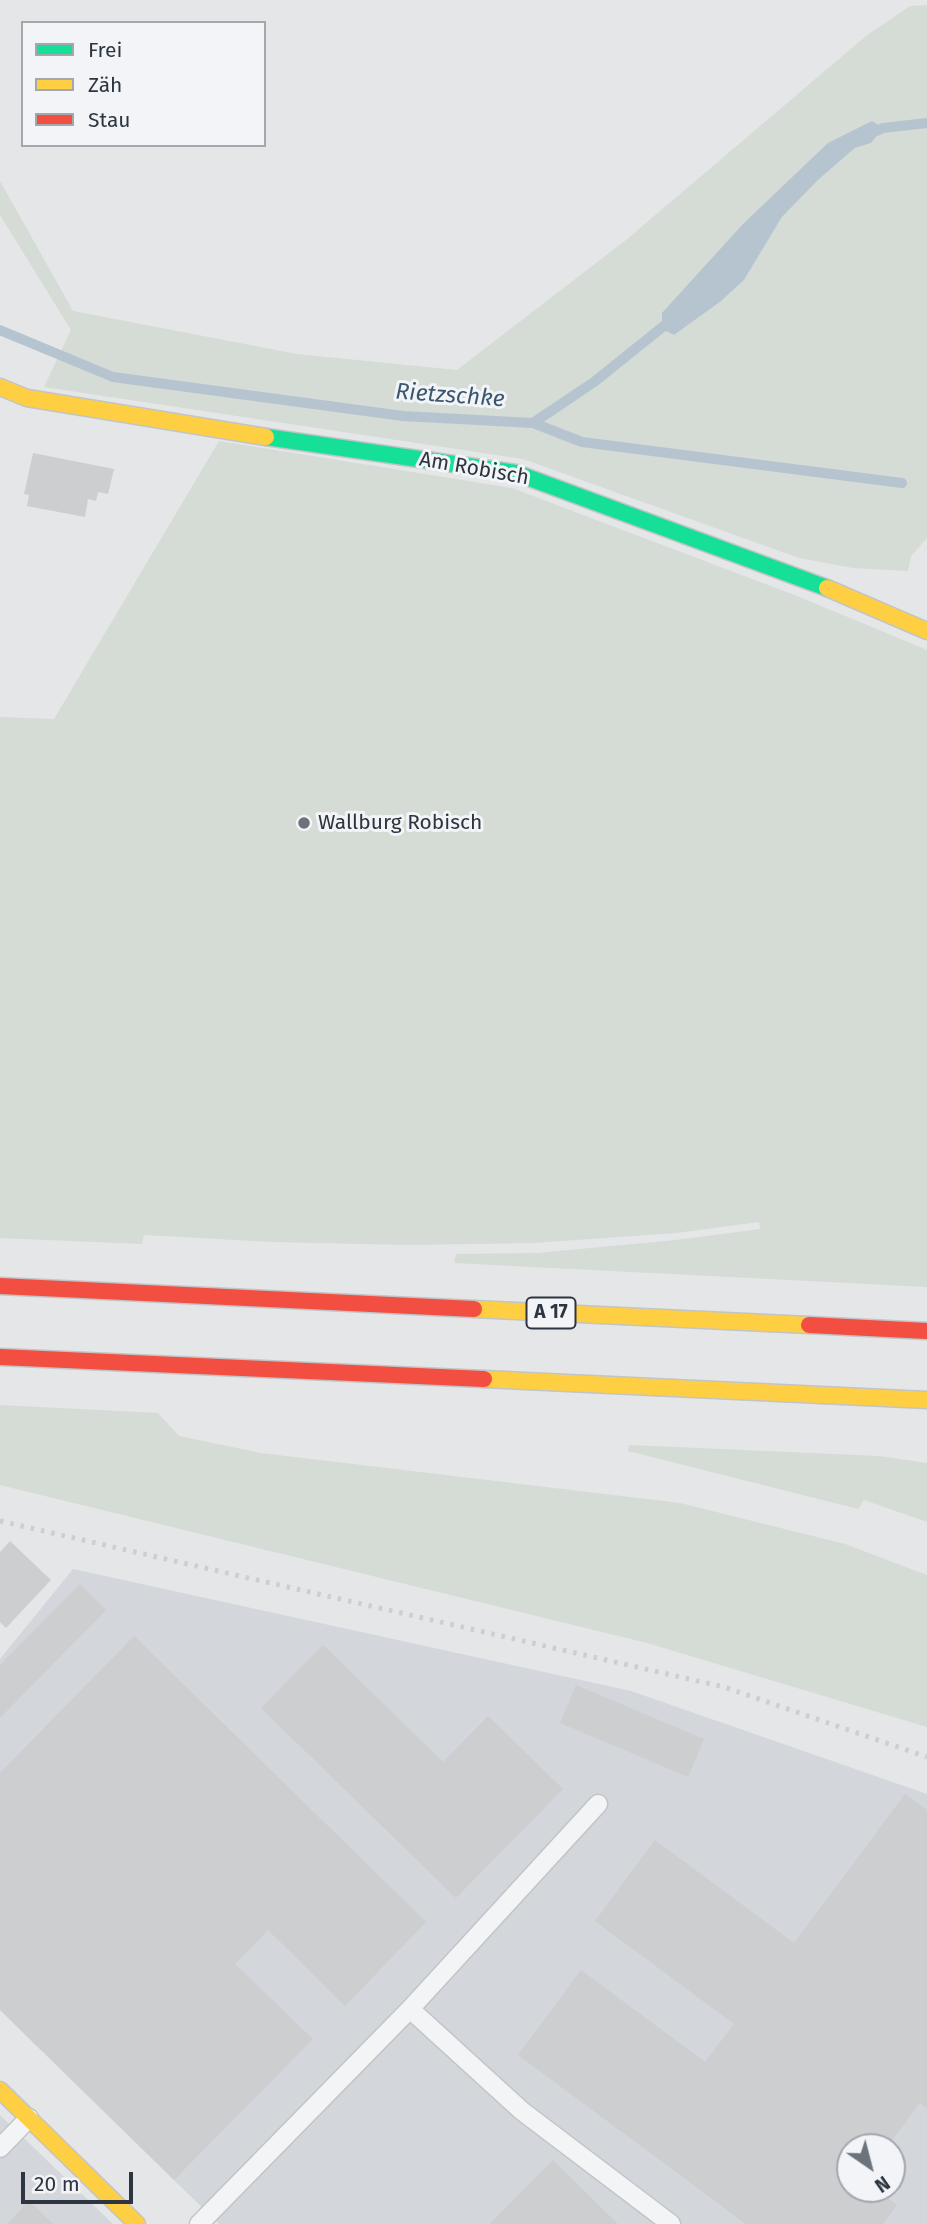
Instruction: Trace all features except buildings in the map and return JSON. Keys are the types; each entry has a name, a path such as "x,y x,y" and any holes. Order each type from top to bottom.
{"main road":[{"name":"Am Robisch","path":"0,387 27,398 516,473 806,579 927,631"},
{"name":"A 17","path":"0,1286 927,1331"},
{"path":"0,1357 927,1400"},
{"path":"0,2090 137,2224"}],"lane":[{"path":"200,2224 410,2009 598,1804"},
{"path":"410,2009 523,2111 671,2224"},
{"path":"0,2148 29,2118"}],"shaded area":[{"path":"927,5 927,538 911,556 908,571 853,568 799,558 523,459 44,387 71,330 0,215 0,181 73,311 297,354 457,370 626,240 866,36 910,6","holes":["871,121 883,128 871,143 855,148 818,180 782,217 744,280 720,302 674,335 662,329"]},
{"path":"872,121 883,128 871,143 855,148 818,180 782,217 744,280 720,302 674,335 662,329 662,313 743,224 828,143"},
{"path":"219,441 512,488 797,596 927,650 927,1287 454,1263 456,1254 537,1253 676,1240 760,1229 759,1222 676,1233 533,1243 409,1245 272,1242 144,1235 142,1244 0,1238 0,717 54,719"},
{"path":"0,1405 158,1413 179,1436 261,1453 680,1503 845,1544 927,1575 927,1727 647,1643 0,1485"},
{"path":"629,1445 879,1456 927,1463 927,1522 864,1500 858,1509 628,1451"},
{"path":"73,1569 631,1691 927,1794 927,2224 219,2224 0,2010 0,1659"},
{"path":"0,2115 113,2224 0,2224"}],"waterway":[{"path":"872,133 883,128 927,123"},
{"path":"533,423 594,382 670,321"},
{"name":"Rietzschke","path":"0,330 113,377 403,416 533,423 582,442 902,483"}],"railway":[{"path":"0,1521 724,1687 927,1757"}],"traffic: fast":[{"path":"266,437 516,473 827,588"}],"traffic: slow":[{"path":"0,387 27,398 266,437"},
{"path":"827,588 927,631"},
{"path":"474,1309 809,1325"},
{"path":"484,1379 927,1400"},
{"path":"0,2090 137,2224"}],"traffic: jam":[{"path":"0,1286 474,1309"},
{"path":"809,1325 927,1331"},
{"path":"0,1357 484,1379"}],"place":[{"name":"Wallburg Robisch","path":"304,823"}]}
